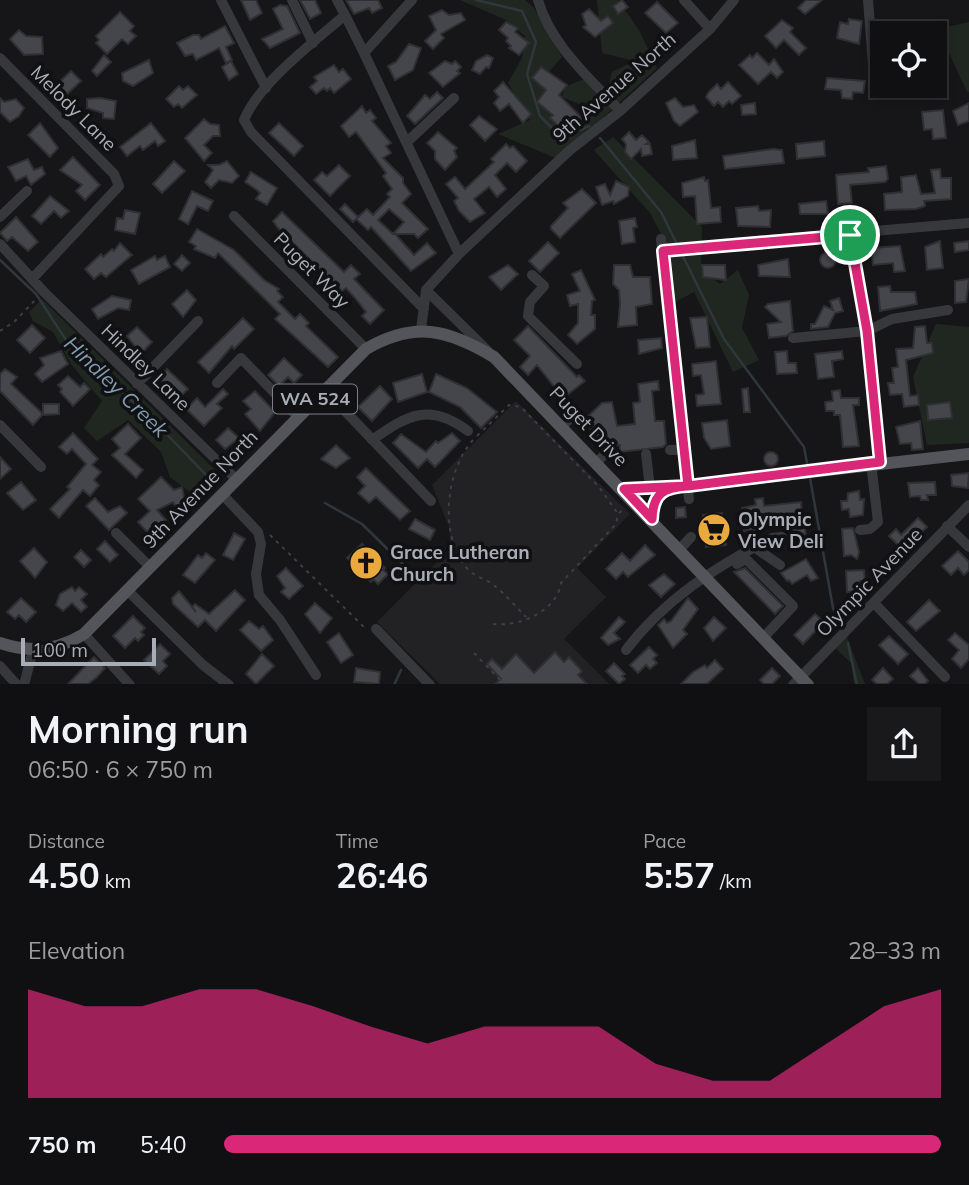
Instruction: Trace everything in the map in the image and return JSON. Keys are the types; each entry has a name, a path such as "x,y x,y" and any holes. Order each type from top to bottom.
{"main road":[{"name":"9th Avenue North","path":"33,650 63,645 85,634 366,349 400,332 421,330 468,341 495,356"},
{"name":"Puget Drive","path":"495,356 764,636 801,682"},
{"path":"624,489 667,487 689,493 876,463 969,454"},
{"path":"652,519 654,503 667,487"},
{"name":"WA 524","path":"0,643 33,650"}],"street":[{"path":"221,0 267,88"},
{"path":"292,0 313,43"},
{"path":"337,0 459,254"},
{"path":"364,53 412,0"},
{"path":"538,0 543,18 557,42 620,111"},
{"path":"684,0 710,29"},
{"name":"9th Avenue North","path":"426,290 459,254 570,150 620,111 710,29 734,0"},
{"path":"868,0 870,22"},
{"path":"345,15 267,88 248,110 244,120 251,132 424,309"},
{"name":"Melody Lane","path":"0,58 114,173 119,186 33,278"},
{"path":"407,142 454,98"},
{"path":"0,218 27,191"},
{"name":"Puget Way","path":"234,216 366,349"},
{"path":"720,244 969,223"},
{"path":"850,235 867,331 876,463 878,522 870,529 860,530"},
{"path":"661,239 668,251 689,493"},
{"name":"Hindley Lane","path":"0,244 137,384 237,480"},
{"path":"532,275 544,286 530,302 528,316 577,364"},
{"path":"421,330 426,290"},
{"name":"Puget Drive","path":"426,290 495,356"},
{"path":"793,338 867,331 892,319 948,310"},
{"path":"137,384 198,321"},
{"path":"217,383 241,358 298,416"},
{"path":"324,389 431,500"},
{"path":"372,440 404,417 429,413 452,419 468,431"},
{"path":"562,426 575,414"},
{"path":"0,425 41,467"},
{"path":"597,462 607,452 606,445"},
{"path":"670,450 684,450"},
{"path":"646,454 650,488"},
{"path":"222,494 258,532 261,544 256,574 259,594 280,620 316,675"},
{"name":"Olympic Avenue","path":"801,682 969,505"},
{"path":"947,526 969,547"},
{"path":"116,533 150,567"},
{"path":"680,549 691,537"},
{"path":"626,650 639,634 707,577 754,547 782,537"},
{"path":"754,547 780,565"},
{"path":"707,577 746,559 793,606 764,636"},
{"path":"127,590 229,684"},
{"path":"874,603 945,677"},
{"path":"376,629 430,684"},
{"path":"85,634 130,684"},
{"path":"24,684 33,650"},
{"path":"0,666 18,684"},
{"path":"210,684 212,671"}],"path":[{"path":"668,251 720,244"},
{"path":"0,331 35,300"},
{"path":"526,617 494,585 473,575 454,545 449,508 451,489 462,453 470,442 509,405 521,407 599,487 618,514"},
{"path":"494,624 504,625 542,612 559,596 561,583 616,524 618,514 626,507"},
{"path":"258,532 272,536 368,632 376,629"},
{"path":"474,653 505,684"}],"shaded area":[{"path":"460,0 525,0 534,8 562,57 543,79 550,105 565,130 576,126 589,108 562,97 565,87 584,79 604,103 612,72 635,61 602,53 597,0 618,0 639,30 657,68 558,159 498,134 530,120 508,83 522,58 525,36 506,20"},
{"path":"969,22 969,92 947,49 947,27"},
{"path":"613,137 702,227 701,270 720,284 738,270 749,295 742,328 759,360 733,372 694,292 675,302 666,243 650,213 594,150"},
{"path":"42,299 215,470 204,489 191,493 170,477 161,452 128,420 97,441 84,428 102,401 71,364 53,332 33,321 29,312"},
{"path":"936,324 969,327 969,443 927,445 913,377"},
{"path":"516,401 630,514 577,568 606,597 564,639 609,684 440,684 377,622 451,548 449,527 432,485"},
{"path":"846,635 865,684 854,684 851,663 832,645"}],"building":[{"path":"241,0 256,0 262,13 250,20"},
{"path":"300,0 315,0 321,13 310,19"},
{"path":"346,0 378,0 382,8 372,13 369,8 354,14"},
{"path":"622,0 628,7 618,14 613,6"},
{"path":"806,0 822,0 805,14 798,8"},
{"path":"657,2 678,23 666,33 645,13"},
{"path":"280,5 287,6 300,33 270,48 262,39 283,29 273,9"},
{"path":"589,9 601,21 608,16 613,23 595,37 583,27 586,25 582,14"},
{"path":"442,10 449,15 461,13 465,20 441,34 444,38 433,49 425,41 436,30 429,16"},
{"path":"120,12 134,26 130,31 136,36 128,44 122,39 107,54 96,43 99,40 96,36"},
{"path":"849,19 862,21 859,44 837,38 840,22 848,24"},
{"path":"782,20 793,28 790,32 806,48 799,55 784,40 776,48 765,36"},
{"path":"506,22 518,28 515,32 529,43 519,55 509,48 511,46 506,41 508,38 499,30"},
{"path":"225,26 234,43 226,47 232,60 226,63 219,48 196,60 193,54 185,56 177,43 193,35 199,35 201,39"},
{"path":"19,30 26,36 42,37 43,54 24,55 10,39"},
{"path":"409,44 421,48 413,70 395,80 388,66 396,62"},
{"path":"757,53 769,65 774,59 783,72 777,78 771,72 758,84 739,65 750,55 752,58"},
{"path":"104,55 111,62 97,76 92,71"},
{"path":"487,55 493,58 489,68 486,67 480,74 472,70 476,61"},
{"path":"149,60 153,73 133,86 123,81 122,73"},
{"path":"231,61 238,74 229,80 222,67"},
{"path":"445,61 452,64 455,61 461,67 457,71 460,73 443,87 429,73"},
{"path":"334,65 339,72 343,69 351,79 334,93 330,88 327,91 324,88 316,94 310,87 317,81 314,77"},
{"path":"541,67 567,85 559,95 582,118 566,133 550,118 553,115 537,102 546,90 532,78"},
{"path":"71,71 81,81 66,95 56,85"},
{"path":"827,78 865,81 863,93 853,92 852,99 842,98 841,90 825,89"},
{"path":"503,82 531,114 523,123 509,104 500,111 494,103 499,97 494,91"},
{"path":"728,82 741,96 732,104 729,101 723,107 718,102 714,106 706,97 708,93 717,84 721,89"},
{"path":"179,86 183,90 188,86 197,95 182,108 178,104 174,107 166,99"},
{"path":"437,92 443,98 415,124 407,116 425,95 430,99"},
{"path":"0,98 4,102 16,99 24,108 19,116 10,122 0,112"},
{"path":"675,98 683,107 694,105 698,112 680,126 674,121 666,103"},
{"path":"87,99 116,101 114,119 103,118 103,113 87,108"},
{"path":"755,103 756,114 742,115 741,105"},
{"path":"969,103 969,121 958,125 953,111"},
{"path":"362,106 366,113 370,110 376,118 372,121 391,143 386,146 391,153 383,158 403,178 403,183 411,194 402,203 428,229 418,238 414,234 395,234 414,255 427,243 436,253 411,271 371,227 368,230 356,219 367,209 373,215 390,197 387,194 392,189 383,176 386,173 356,132 349,137 341,126","holes":["389,209 404,222 393,234 378,220"]},
{"path":"943,110 946,138 933,139 932,129 924,130 922,112"},
{"path":"479,116 497,129 485,141 470,125"},
{"path":"204,119 210,124 219,125 220,136 213,136 204,145 212,153 204,161 185,138"},
{"path":"40,123 58,148 50,157 28,135"},
{"path":"151,123 165,141 158,146 155,141 143,150 140,146 127,156 120,147"},
{"path":"279,123 303,146 294,156 269,133"},
{"path":"438,132 457,148 454,151 457,157 445,170 435,159 435,151 427,143"},
{"path":"629,132 636,140 642,135 649,142 646,144 650,144 652,154 642,156 641,149 631,159 625,152 626,144 622,139"},
{"path":"695,140 697,158 673,160 672,146"},
{"path":"824,141 825,156 797,159 796,144"},
{"path":"506,144 510,148 513,146 527,161 516,172 507,163 495,175 506,189 497,197 489,187 474,199 485,213 470,222 459,211 454,201 458,198 446,184 455,177 465,189 494,162 491,159"},
{"path":"782,150 784,163 725,169 723,156"},
{"path":"73,157 100,185 85,200 76,191 82,185 60,170"},
{"path":"28,159 34,170 42,167 45,174 31,185 26,176 16,181 8,167"},
{"path":"174,161 185,171 162,193 153,184"},
{"path":"227,161 239,176 232,183 219,180 211,188 205,182 213,170 208,165 219,165"},
{"path":"339,165 350,176 330,196 314,180 322,172 327,176"},
{"path":"886,166 888,179 885,182 850,185 852,203 838,204 836,175 869,172 868,168"},
{"path":"940,169 941,178 951,178 951,199 924,201 925,206 916,209 885,210 884,194 902,192 901,177 916,175 921,194 935,193 931,170"},
{"path":"251,172 277,188 267,205 256,199 260,193 245,182"},
{"path":"704,177 705,181 708,180 711,208 720,207 721,222 697,224 695,196 683,197 682,183"},
{"path":"616,181 629,187 628,196 614,204 613,201 602,205 596,187 605,184 610,195"},
{"path":"582,189 596,203 560,238 551,226 568,208 563,203"},
{"path":"192,191 213,201 208,211 197,206 188,224 179,219"},
{"path":"50,196 69,211 61,218 54,211 41,224 32,216"},
{"path":"826,201 828,214 800,214 799,204"},
{"path":"345,204 358,217 353,222 340,209"},
{"path":"758,206 759,211 771,210 770,227 738,226 736,208"},
{"path":"125,210 140,213 135,234 115,230 117,218 123,219"},
{"path":"282,212 344,272 351,265 360,274 354,279 384,310 370,324 362,316 366,312 346,288 342,291 278,228 273,221"},
{"path":"16,217 38,242 28,251 12,237 7,241 0,233"},
{"path":"635,218 635,242 622,244 619,221"},
{"path":"197,229 234,250 264,280 279,289 277,291 283,297 278,302 295,319 300,314 309,323 306,326 338,357 328,367 275,319 280,314 218,253 215,258 194,249 196,246 189,242"},
{"path":"940,241 943,268 927,270 925,247"},
{"path":"969,241 969,250 955,252 954,243"},
{"path":"548,242 559,253 540,272 529,261"},
{"path":"120,243 132,255 106,277 101,273 94,279 85,269 101,254 103,257 112,249 114,251"},
{"path":"900,246 905,271 894,272 893,263 873,265 871,248"},
{"path":"828,252 834,254 834,266 828,268 822,266 820,260 822,254"},
{"path":"182,255 190,263 182,271 174,264"},
{"path":"155,256 157,260 165,256 170,267 139,284 131,270"},
{"path":"788,259 790,277 759,276 758,265"},
{"path":"508,265 518,274 501,290 489,277"},
{"path":"614,265 630,265 633,277 650,277 652,304 636,307 637,325 618,327 620,304 619,290 613,284"},
{"path":"702,265 725,265 726,280 703,277"},
{"path":"581,270 595,300 592,301 591,315 595,315 595,329 577,344 568,335 578,323 578,304 570,306 567,295 580,291 572,274"},
{"path":"969,279 966,302 955,303 955,281"},
{"path":"890,286 891,292 915,292 917,304 880,311 878,287"},
{"path":"187,290 196,300 183,317 172,304"},
{"path":"112,296 131,300 129,310 118,308 98,319 92,309"},
{"path":"839,298 843,311 835,313 828,327 811,329 811,324 815,324 824,306 833,310 830,301"},
{"path":"790,301 793,331 786,336 769,338 767,324 781,322 765,307 768,304"},
{"path":"707,317 710,347 696,348 690,318"},
{"path":"243,318 254,329 234,349 232,346 209,373 198,362"},
{"path":"32,325 45,338 30,353 17,340"},
{"path":"528,326 577,377 579,375 585,381 563,398 537,365 528,375 520,367 530,356 514,340"},
{"path":"925,326 927,343 932,343 933,353 906,360 910,396 918,395 919,405 904,407 902,394 890,395 888,383 894,383 892,368 898,367 896,349 913,348 915,327"},
{"path":"137,327 152,342 141,354 127,336"},
{"path":"661,338 662,348 639,354 638,340"},
{"path":"61,351 68,364 42,382 35,374 44,365 40,358"},
{"path":"787,351 788,363 796,363 797,373 777,374 775,352"},
{"path":"842,351 843,359 832,361 834,377 818,379 815,354"},
{"path":"284,358 302,375 294,383 288,377 279,386 268,375"},
{"path":"716,361 721,404 697,406 696,395 704,394 701,375 693,376 692,364"},
{"path":"5,369 17,377 11,384 43,414 43,404 59,404 59,414 42,415 33,425 0,391 0,374"},
{"path":"167,369 188,389 179,398 159,378"},
{"path":"422,374 427,392 398,402 393,383"},
{"path":"436,374 467,388 497,412 481,428 460,407 429,392"},
{"path":"68,376 80,387 84,383 90,389 73,406 60,392 62,389 58,385"},
{"path":"658,381 659,390 652,391 655,421 664,421 666,444 663,447 620,452 620,445 614,445 608,438 601,440 583,421 602,403 612,402 617,426 635,424 633,403 640,402 638,384"},
{"path":"380,386 392,399 372,421 358,407"},
{"path":"748,388 750,412 744,412 742,389"},
{"path":"223,389 228,394 217,404 222,408 204,426 186,409 197,398 205,407"},
{"path":"840,390 841,398 859,398 859,405 853,405 859,446 843,447 840,415 834,415 834,411 826,411 825,402 833,401 832,391"},
{"path":"255,391 275,412 260,431 245,414 251,409 243,401"},
{"path":"950,402 952,418 928,420 927,405"},
{"path":"727,420 730,446 711,449 704,438 702,423"},
{"path":"920,421 923,449 912,450 911,443 900,444 896,427"},
{"path":"128,424 141,438 125,454 143,470 136,478 112,455 120,448 112,439"},
{"path":"228,428 239,438 225,449 216,440"},
{"path":"73,433 98,459 92,465 101,472 94,480 99,485 90,496 83,490 59,518 50,509 70,489 67,487 86,464 72,449 67,454 59,447"},
{"path":"452,433 460,441 435,467 427,459 418,468 393,443 401,434 426,452 436,441 438,443"},
{"path":"336,445 350,458 336,468 321,459"},
{"path":"768,452 774,452 778,459 774,466 768,466 764,462 764,456"},
{"path":"0,457 11,469 0,479"},
{"path":"366,468 410,511 400,520 376,497 369,503 358,493 365,486 357,477"},
{"path":"969,473 968,488 952,486 951,475"},
{"path":"161,477 174,490 182,487 185,502 176,507 173,502 157,510 166,520 147,532 138,522 150,511 138,499"},
{"path":"21,482 36,500 23,510 7,493"},
{"path":"935,482 936,495 927,495 928,500 921,500 920,496 910,497 908,483"},
{"path":"859,491 860,500 864,499 863,515 850,517 849,509 842,510 841,501 847,501 848,493"},
{"path":"95,498 108,512 120,506 127,513 109,530 86,506"},
{"path":"763,498 764,506 801,502 802,514 754,519 755,530 744,531 742,508 756,505 755,499"},
{"path":"685,507 686,517 676,518 676,508"},
{"name":"Olympic View Deli","path":"722,513 726,545 706,547 703,515"},
{"path":"918,518 927,527 903,550 889,536 896,529 901,535"},
{"path":"415,519 435,530 430,540 409,529"},
{"path":"805,528 806,540 790,542 789,530"},
{"path":"853,528 859,552 857,559 851,555 844,556 842,529"},
{"path":"234,533 245,539 233,560 223,555"},
{"path":"105,541 118,555 110,562 97,549"},
{"name":"Grace Lutheran Church","path":"362,544 388,574 378,584 373,579 371,582 347,558"},
{"path":"645,545 655,555 628,577 623,572 616,579 606,569 622,553 630,561"},
{"path":"34,548 47,562 35,578 20,561"},
{"path":"81,550 91,560 84,567 74,557"},
{"path":"958,551 969,562 969,570 964,575 958,568 951,575 942,566"},
{"path":"206,553 215,560 195,583 183,575 198,555 202,558"},
{"path":"806,559 818,578 811,581 807,575 792,584 787,581 781,573"},
{"path":"286,568 303,586 289,599 281,592 285,588 277,576"},
{"path":"745,568 783,606 775,614 734,572"},
{"path":"864,570 865,581 860,581 860,591 847,592 846,571"},
{"path":"664,574 675,584 661,597 649,585"},
{"path":"72,587 75,591 79,587 87,594 81,600 87,607 81,612 72,603 63,611 56,605 60,594"},
{"path":"235,590 245,600 216,631 205,620 198,627 173,604 172,598 179,591 196,612 192,607 195,604 209,614"},
{"path":"21,598 36,612 26,622 19,615 15,619 7,612"},
{"path":"688,598 698,609 683,630 687,634 673,648 658,625 664,619 667,623 671,621"},
{"path":"929,600 940,611 916,631 907,622"},
{"path":"315,603 332,618 320,633 305,614"},
{"path":"815,614 824,622 803,644 794,635"},
{"path":"133,616 145,628 141,632 144,635 138,641 135,638 125,648 113,636"},
{"path":"619,617 625,622 614,633 620,639 608,645 601,638"},
{"path":"714,617 726,628 713,641 704,628"},
{"path":"249,621 259,629 263,626 273,640 261,651 240,630"},
{"path":"339,633 353,655 341,663 327,642"},
{"path":"955,633 969,645 969,659 961,668 952,659 959,650 948,640"},
{"path":"889,636 908,654 898,664 879,645"},
{"path":"160,644 170,654 163,661 167,666 159,674 144,660"},
{"path":"649,647 657,655 653,659 657,663 650,669 646,665 638,673 630,665"},
{"path":"555,652 564,662 569,657 582,671 578,675 587,684 495,684 501,679 487,664 492,659 502,669 516,654 534,673"},
{"path":"262,654 274,666 256,684 246,674"},
{"path":"94,657 105,668 97,677 88,684 68,684"},
{"path":"715,660 723,669 707,684 681,684 693,672 705,665 707,668"},
{"path":"614,663 625,674 622,676 625,679 619,684 606,671"},
{"path":"356,668 380,672 379,684 354,682"},
{"path":"772,668 780,676 772,684 764,684 760,680"},
{"path":"883,668 893,679 887,684 877,684 872,680"},
{"path":"918,668 928,681 925,684 919,684 910,676"}],"waterway":[{"path":"476,0 522,11 536,42 527,74 540,116 562,138 589,126"},
{"path":"600,138 661,212 724,339 804,447 807,463"},
{"name":"Hindley Creek","path":"0,260 36,294 66,340 154,421 209,478"},
{"path":"810,478 833,608 840,625"},
{"path":"325,503 362,524 417,578"},
{"path":"848,643 857,684"},
{"path":"394,684 401,670"}],"place":[{"name":"Olympic View Deli","path":"714,530"},
{"name":"Grace Lutheran Church","path":"366,563"}],"route":[{"path":"850,235 720,244 663,251 688,486 667,487 661,492 652,509 652,519 624,489 688,486 880,462 867,331 850,235"}]}
